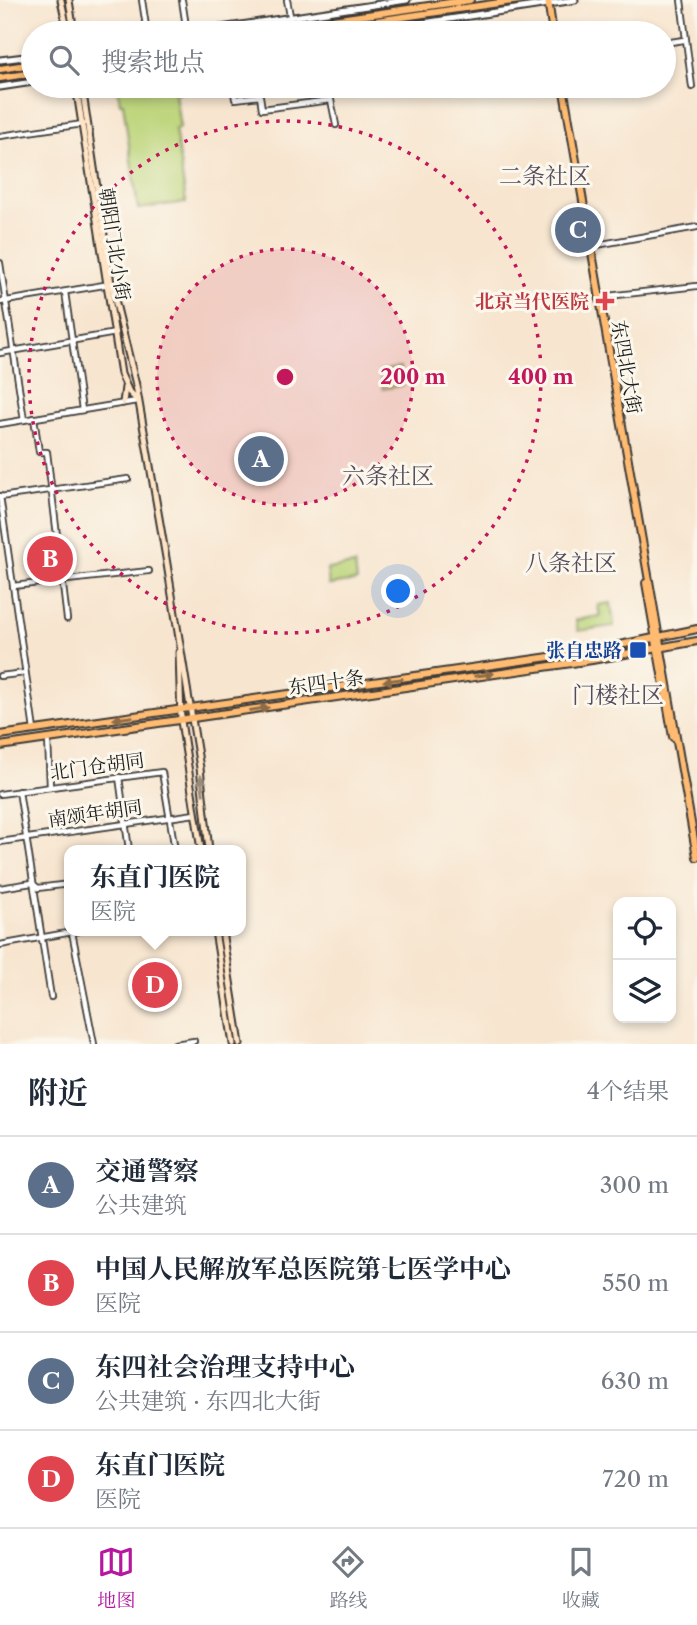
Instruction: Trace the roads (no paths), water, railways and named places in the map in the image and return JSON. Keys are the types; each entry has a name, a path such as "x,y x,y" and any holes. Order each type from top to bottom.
{"main road":[{"path":"61,0 65,21"},
{"path":"69,0 72,21"},
{"path":"335,21 431,3 470,0"},
{"path":"356,21 520,0"},
{"path":"548,2 551,21"},
{"path":"0,69 21,66"},
{"path":"0,78 21,75"},
{"name":"朝阳门北小街","path":"79,98 121,332 130,354 192,720 208,845"},
{"name":"朝阳门北小街","path":"83,98 104,285 125,384 138,401"},
{"name":"东四北大街","path":"566,98 656,638 697,857"},
{"path":"123,403 125,384"},
{"path":"656,638 697,629"},
{"name":"东四十条","path":"0,735 656,638"},
{"path":"658,649 697,641"},
{"name":"朝阳门北小街","path":"179,642 177,677 181,721 200,845"},
{"name":"东四十条","path":"0,746 192,720 658,649"},
{"path":"216,936 233,1044"},
{"path":"223,936 240,1044"}],"street":[{"path":"142,0 145,21"},
{"path":"183,0 186,21"},
{"path":"287,0 291,21"},
{"path":"269,21 407,0"},
{"path":"431,21 575,0"},
{"path":"681,0 692,87"},
{"path":"676,41 684,40"},
{"path":"0,60 21,57"},
{"path":"0,87 21,84"},
{"path":"260,98 262,109 331,100 336,125"},
{"path":"0,136 84,124"},
{"path":"591,246 697,227"},
{"path":"0,263 3,301 15,351 24,419"},
{"path":"3,301 104,285"},
{"path":"599,297 697,286"},
{"path":"65,292 82,410"},
{"path":"0,354 121,332"},
{"path":"0,424 138,401"},
{"path":"34,418 39,452 47,452 67,619"},
{"path":"34,730 0,497 128,479"},
{"path":"13,586 149,572"},
{"path":"0,676 25,673"},
{"path":"48,739 50,787"},
{"name":"北门仓胡同","path":"0,794 162,772 174,845"},
{"path":"119,777 128,845"},
{"path":"19,792 51,997"},
{"name":"南颂年胡同","path":"0,842 195,814"},
{"path":"0,888 32,883 38,888 64,885"},
{"path":"0,945 64,933"},
{"path":"76,936 94,1044"},
{"path":"175,1044 194,1041"}],"place":[{"name":"东四社会治理支持中心","path":"578,230"},
{"name":"北京当代医院","path":"605,301"},
{"name":"交通警察","path":"261,459"},
{"name":"中国人民解放军总医院第七医学中心","path":"50,559"},
{"name":"张自忠路","path":"638,650"},
{"name":"东直门医院","path":"155,985"}],"district":[{"name":"二条社区","path":"545,176"},
{"name":"六条社区","path":"388,476"},
{"name":"八条社区","path":"571,563"},
{"name":"门楼社区","path":"618,695"}]}
